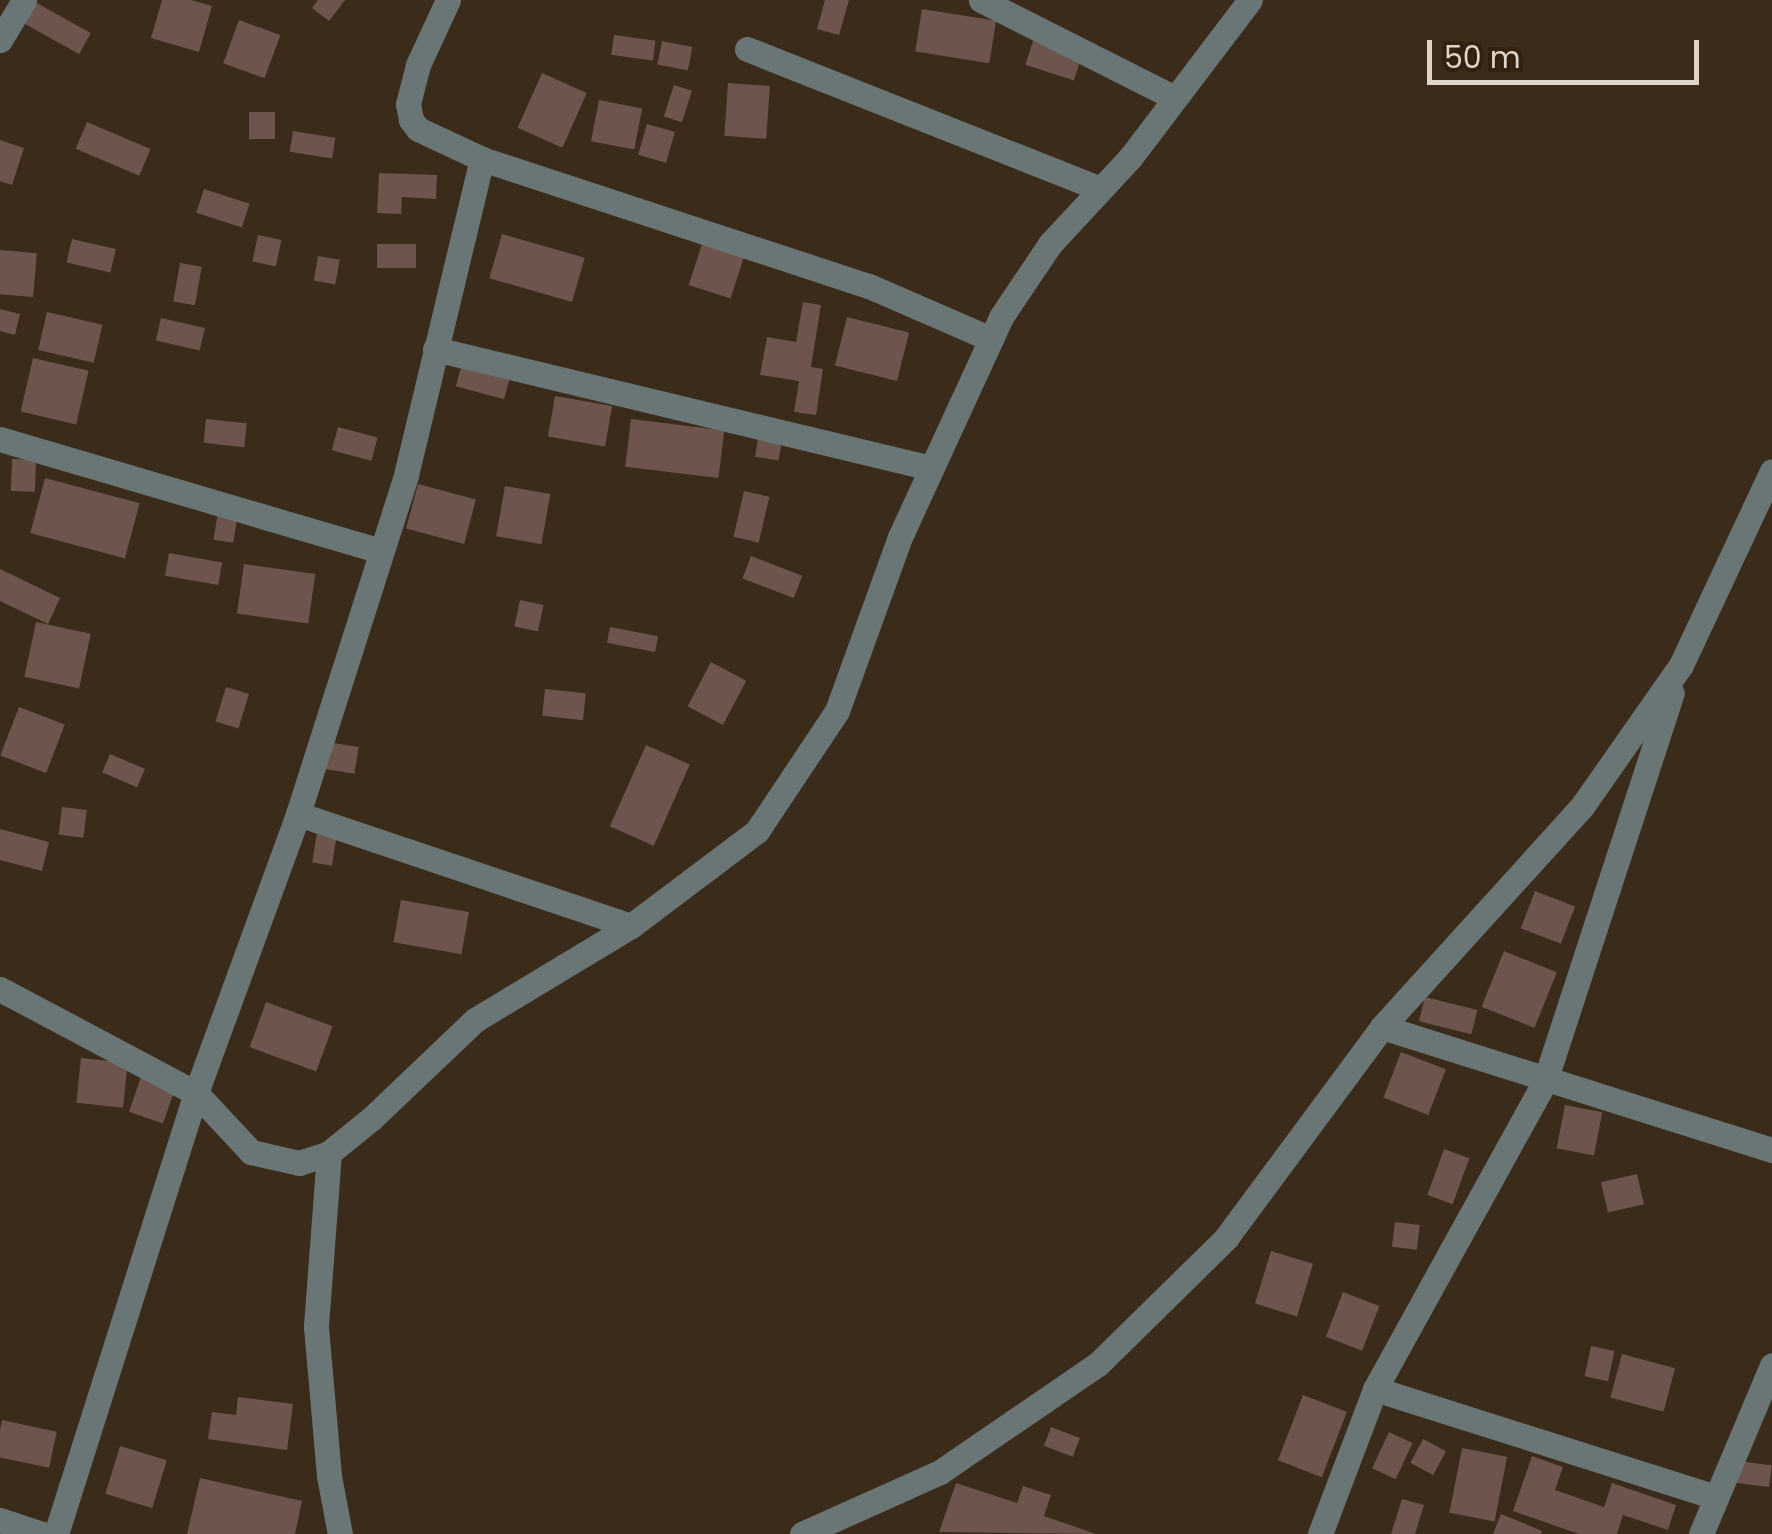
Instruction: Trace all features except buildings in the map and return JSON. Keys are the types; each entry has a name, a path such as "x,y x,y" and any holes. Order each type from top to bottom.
{"street":[{"path":"0,40 24,0"},
{"path":"448,0 418,65 408,104 410,120 418,129 482,159 869,286 991,339"},
{"path":"981,0 1175,98"},
{"path":"0,989 196,1093 251,1152 299,1163 329,1153 475,1020 631,926 758,830 836,711 900,537 991,339 1050,244 1100,190 1250,0"},
{"path":"747,49 1100,190"},
{"path":"56,1534 196,1093 298,814 406,475 482,159"},
{"path":"435,349 932,468"},
{"path":"0,439 381,551"},
{"path":"1320,1534 1376,1389 1545,1081 1681,665 1772,471"},
{"path":"812,1532 940,1472 1098,1364 1226,1238 1382,1027 1584,805 1681,665"},
{"path":"298,814 631,926"},
{"path":"1382,1027 1772,1150"},
{"path":"329,1153 316,1327 330,1476 340,1534"},
{"path":"1701,1534 1772,1365"},
{"path":"1376,1389 1716,1496"},
{"path":"0,1520 42,1534"}]}
